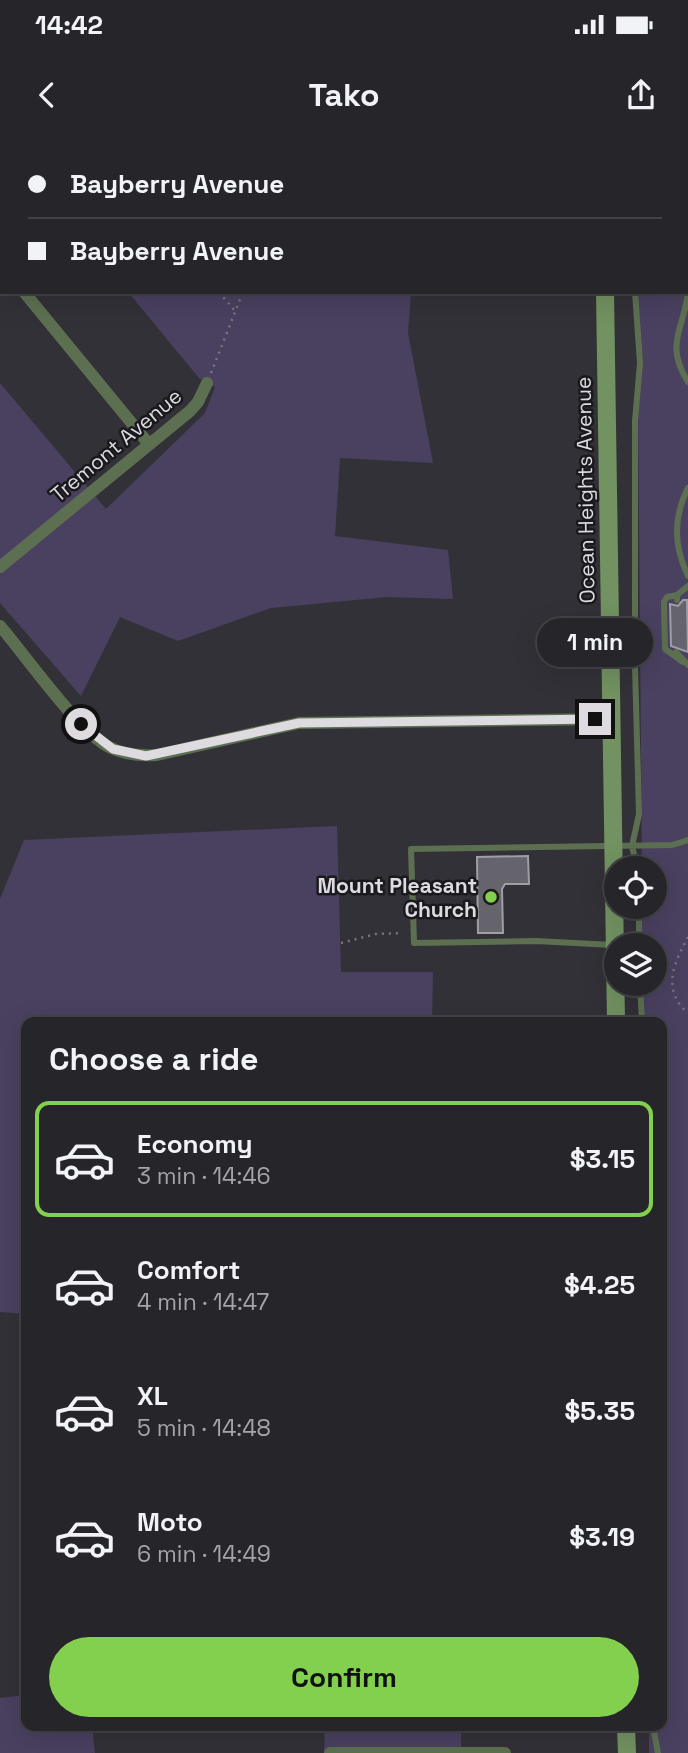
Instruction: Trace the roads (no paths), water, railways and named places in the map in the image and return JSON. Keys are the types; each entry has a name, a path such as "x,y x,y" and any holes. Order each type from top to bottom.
{"main road":[{"name":"Ocean Heights Avenue","path":"605,294 612,719 622,846 616,933"},
{"name":"Ocean Heights Avenue","path":"616,996 616,1017"},
{"path":"626,1731 627,1753"}],"street":[{"path":"26,294 148,443"},
{"name":"Tremont Avenue","path":"0,567 195,405 207,383"},
{"path":"0,626 90,733 113,749 133,755 157,755 299,723 612,719"},
{"path":"330,1753 505,1753"}],"lane":[{"path":"622,846 639,814 635,666 635,421 640,363 635,294"},
{"path":"687,294 675,343 679,366 688,382"},
{"path":"688,488 680,508 676,533 688,576"},
{"path":"685,664 671,657 666,649 664,602 667,597 677,597 688,586"},
{"path":"677,652 685,664"},
{"path":"604,944 536,941 414,943 411,849 672,845 688,840"},
{"path":"622,846 628,856"},
{"path":"641,996 642,1017"},
{"path":"654,1731 658,1753"}],"place":[{"name":"Mount Pleasant Church","path":"491,897"}]}
